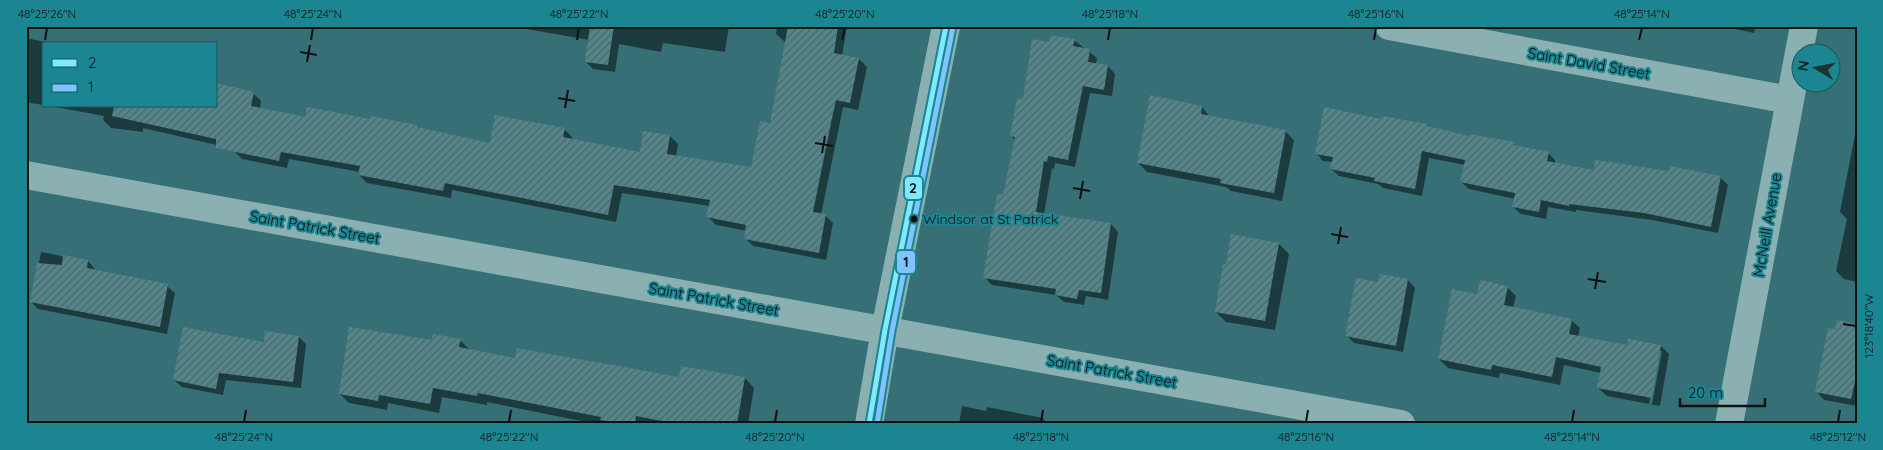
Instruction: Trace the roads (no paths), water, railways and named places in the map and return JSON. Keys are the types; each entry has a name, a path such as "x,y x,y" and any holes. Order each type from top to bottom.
{"street":[{"path":"869,424 885,330 946,26"},
{"name":"Saint David Street","path":"1389,26 1789,100"},
{"name":"McNeill Avenue","path":"1729,424 1804,26"},
{"name":"Saint Patrick Street","path":"26,175 1401,424"}],"place":[{"name":"Windsor at St Patrick","path":"914,219"}]}
